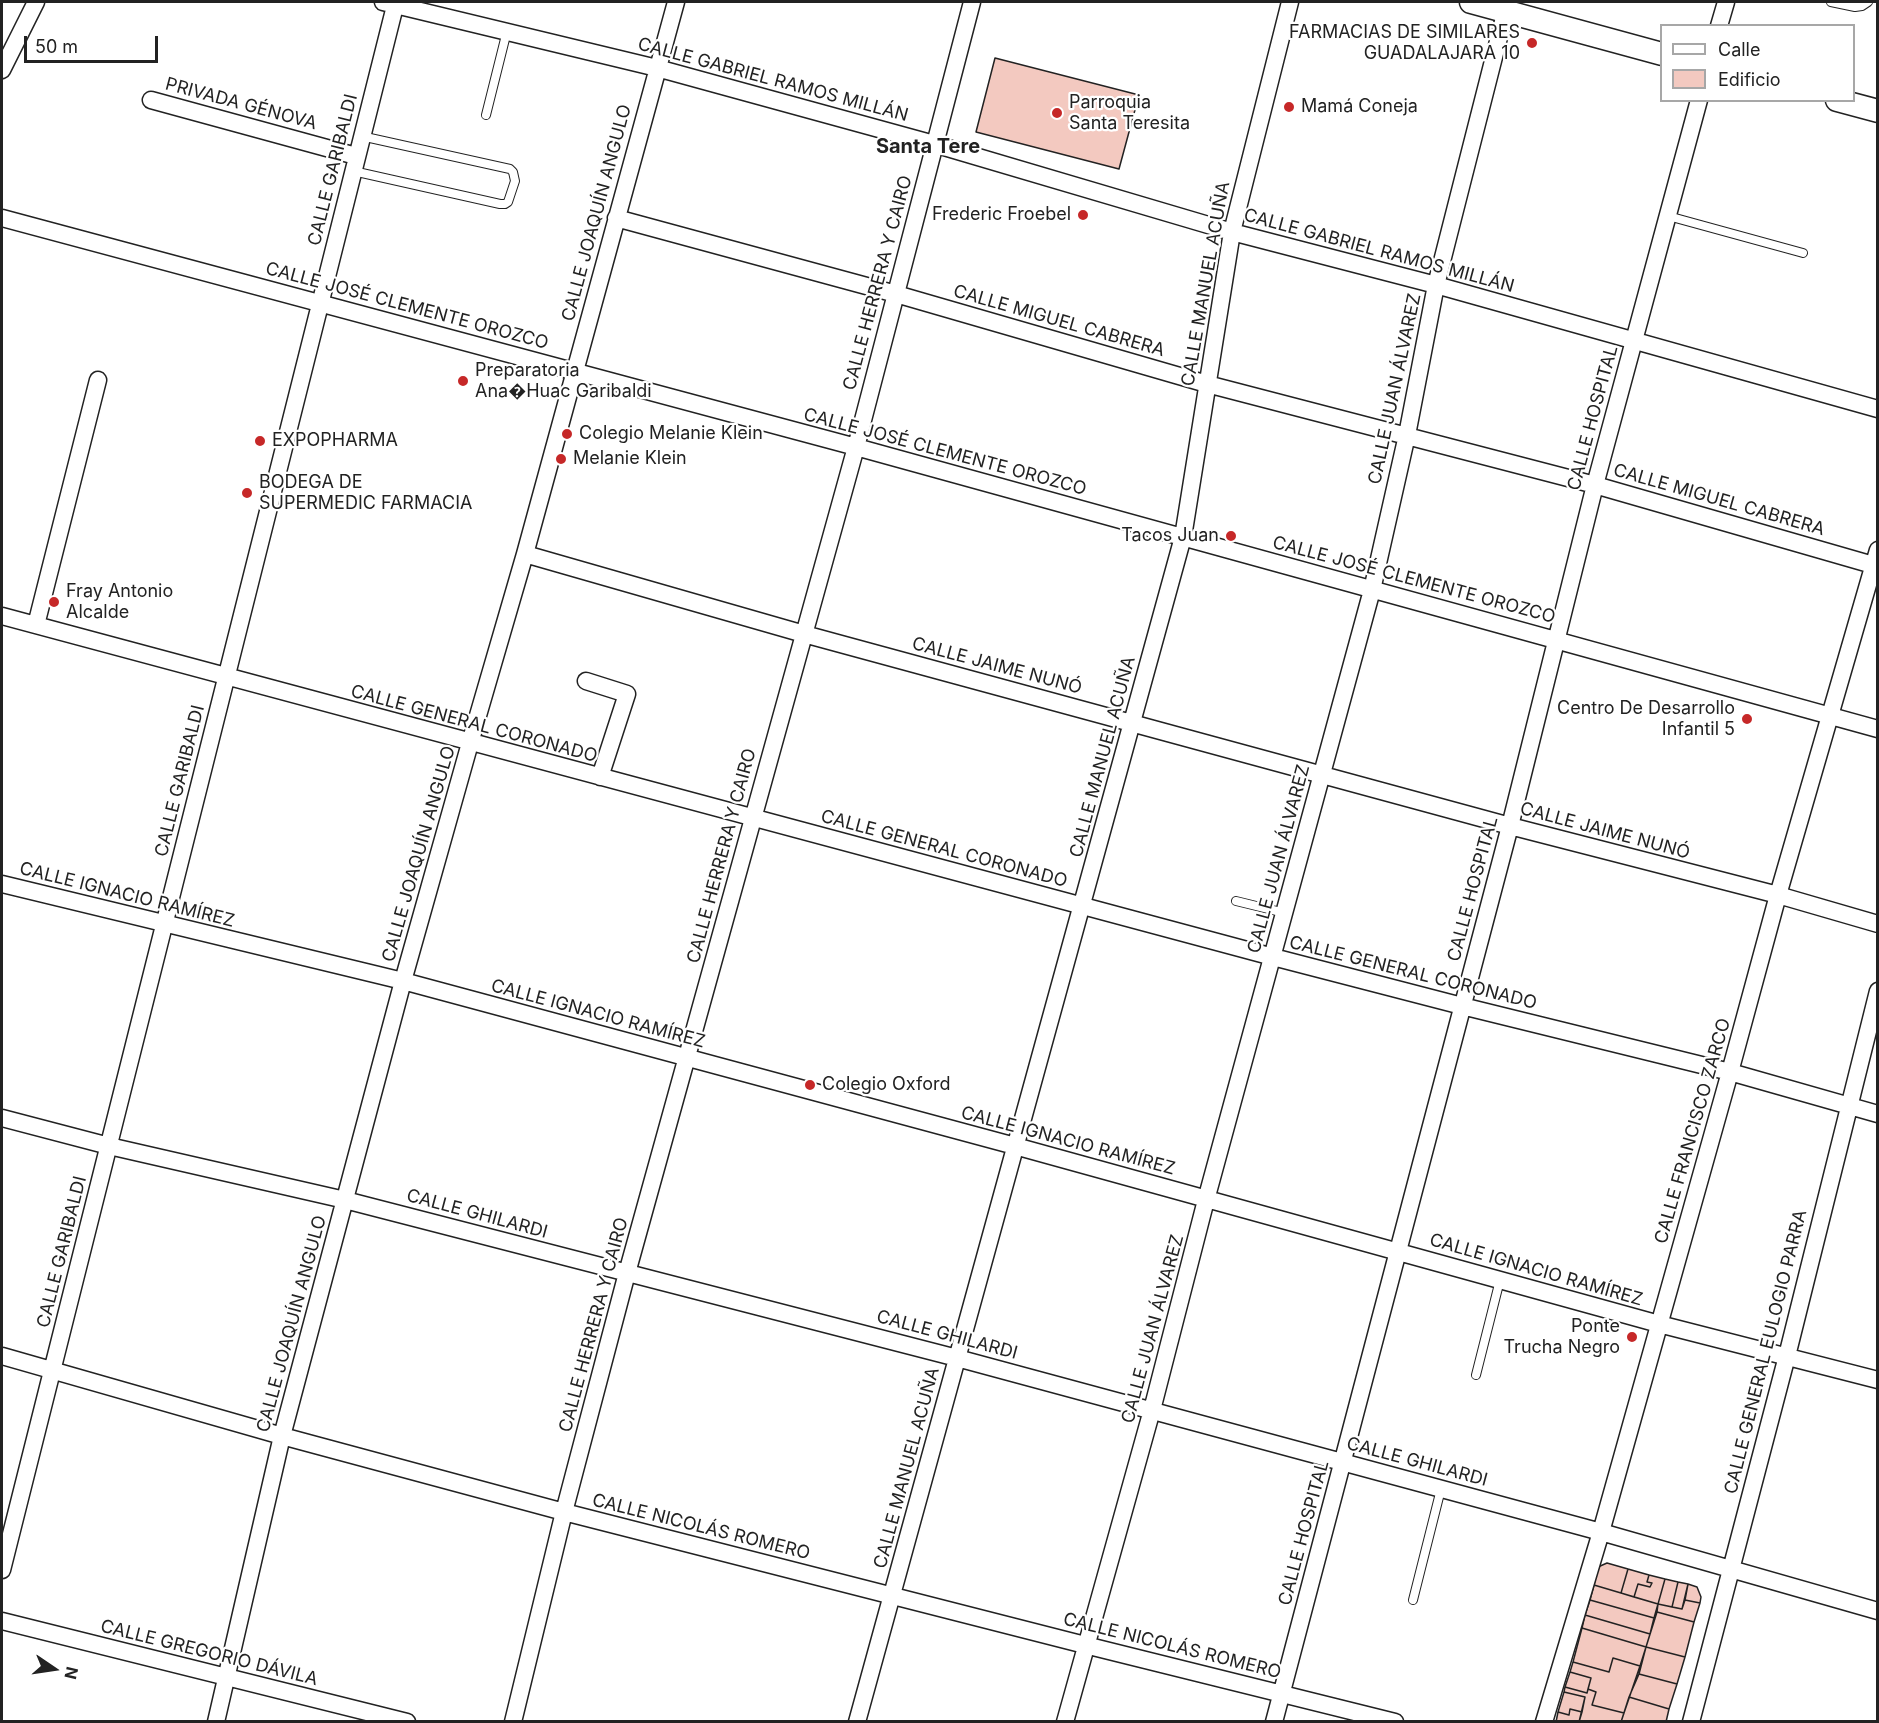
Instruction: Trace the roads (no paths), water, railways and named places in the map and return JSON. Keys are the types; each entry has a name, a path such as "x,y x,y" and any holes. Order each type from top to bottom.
{"street":[{"path":"2,70 36,2"},
{"name":"CALLE GABRIEL RAMOS MILLÁN","path":"391,2 657,68 934,144 1232,232 1634,339 1878,409"},
{"name":"CALLE GARIBALDI","path":"2,1570 320,303 391,2"},
{"name":"CALLE JOAQUÍN ANGULO","path":"216,1722 282,1436 345,1200 676,2"},
{"name":"CALLE HERRERA Y CAIRO","path":"513,1722 564,1512 627,1273 856,447 972,2"},
{"name":"CALLE MANUEL ACUÑA","path":"857,1722 1183,537 1232,232 1290,2"},
{"path":"1471,2 1507,6 1660,53"},
{"path":"1720,24 1726,2"},
{"name":"CALLE JUAN ÁLVAREZ","path":"1065,1722 1152,1410 1206,1200 1372,590 1407,435 1436,285 1507,6"},
{"name":"PRIVADA GÉNOVA","path":"151,100 354,164"},
{"name":"CALLE HOSPITAL","path":"1274,1722 1510,826 1595,485 1698,102"},
{"path":"1844,102 1878,111"},
{"name":"CALLE JOSÉ CLEMENTE OROZCO","path":"2,218 856,447 1878,729"},
{"name":"CALLE MIGUEL CABRERA","path":"616,218 896,294 1207,384 1875,557"},
{"path":"36,626 98,380"},
{"name":"CALLE JAIME NUNÓ","path":"525,554 804,634 1510,826 1778,895 1878,924"},
{"name":"CALLE FRANCISCO ZARCO","path":"1544,1722 1601,1532 1778,895 1875,557"},
{"name":"CALLE GENERAL CORONADO","path":"2,616 1273,957 1730,1072 1878,1114"},
{"path":"586,681 627,694 600,777"},
{"name":"CALLE IGNACIO RAMÍREZ","path":"2,884 404,981 1015,1146 1659,1324 1878,1380"},
{"name":"CALLE GENERAL EULOGIO PARRA","path":"1691,1722 1787,1356 1878,991"},
{"name":"CALLE GHILARDI","path":"2,1118 109,1146 345,1200 957,1358 1601,1532 1878,1611"},
{"name":"CALLE NICOLÁS ROMERO","path":"2,1356 282,1436 564,1512 1395,1722"},
{"name":"CALLE GREGORIO DÁVILA","path":"2,1621 401,1721"}],"lane":[{"path":"1831,2 1855,7 1868,2"},
{"path":"486,115 507,31"},
{"path":"354,164 500,204 508,202 515,180 510,169 361,136"},
{"path":"1668,216 1803,253"},
{"path":"1236,901 1285,913"},
{"path":"1476,1375 1500,1280"},
{"path":"1413,1600 1441,1489"}],"place":[{"name":"FARMACIAS DE SIMILARES GUADALAJARA 10","path":"1532,43"},
{"name":"Mamá Coneja","path":"1289,107"},
{"name":"Parroquia Santa Teresita","path":"1057,113"},
{"name":"Frederic Froebel","path":"1083,215"},
{"name":"Preparatoria Ana�Huac Garibaldi","path":"463,381"},
{"name":"Colegio Melanie Klein","path":"567,434"},
{"name":"EXPOPHARMA","path":"260,441"},
{"name":"Melanie Klein","path":"561,459"},
{"name":"BODEGA DE SUPERMEDIC FARMACIA","path":"247,493"},
{"name":"Tacos Juan","path":"1231,536"},
{"name":"Fray Antonio Alcalde","path":"54,602"},
{"name":"Centro De Desarrollo Infantil 5","path":"1747,719"},
{"name":"Colegio Oxford","path":"810,1085"},
{"name":"Ponte Trucha Negro","path":"1632,1337"}],"district":[{"name":"Santa Tere","path":"928,147"}]}
